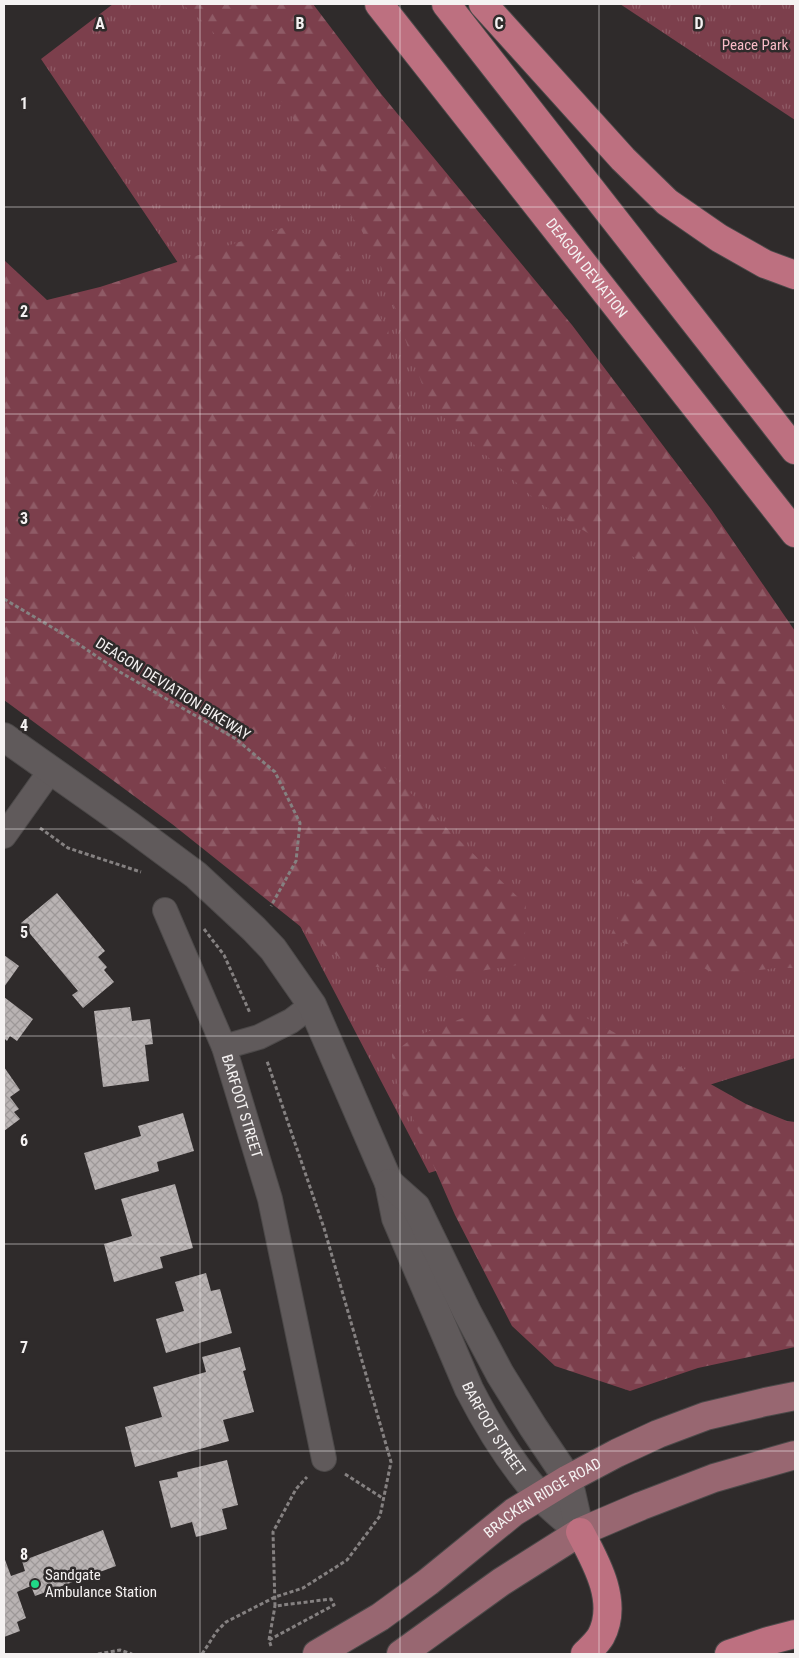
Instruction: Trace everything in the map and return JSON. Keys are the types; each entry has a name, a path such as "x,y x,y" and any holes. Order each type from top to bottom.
{"highway":[{"name":"DEAGON DEVIATION","path":"379,4 795,533"},
{"path":"446,4 795,450"},
{"path":"483,4 623,159 668,202 719,238 765,264 795,275"},
{"path":"580,1532 599,1568 606,1596 607,1610 607,1617 601,1637 585,1654"},
{"path":"729,1654 795,1634"}],"main road":[{"name":"BRACKEN RIDGE ROAD","path":"317,1654 388,1611 428,1582 514,1512 568,1479 658,1434 706,1416 795,1396"},
{"path":"401,1654 501,1582 580,1532 714,1478 795,1455"}],"street":[{"name":"BARFOOT STREET","path":"4,737 196,875 254,928 273,949 312,1005 389,1182 396,1218 469,1389 488,1424 540,1496 580,1532"},
{"path":"4,836 51,770"},
{"name":"BARFOOT STREET","path":"165,910 224,1047 270,1199 324,1459"},
{"name":"BARFOOT STREET","path":"224,1047 259,1037 291,1021 312,1005"},
{"name":"BARFOOT STREET","path":"389,1182 416,1207 467,1312 500,1374 568,1479 580,1532"}],"path":[{"name":"DEAGON DEVIATION BIKEWAY","path":"4,599 65,635 120,672 236,739 275,772 300,823 296,862 270,909"},
{"path":"39,826 68,848 145,873"},
{"path":"201,925 224,955 252,1016"},
{"path":"202,1654 217,1631 226,1622 275,1597 303,1588 347,1560 380,1516 391,1462 324,1228 268,1062"},
{"path":"271,1646 269,1640 275,1606 273,1532 296,1489 324,1459 384,1499"},
{"path":"269,1640 334,1605 331,1599 275,1606"},
{"path":"98,1654 120,1650 132,1654"}],"green space":[{"path":"113,4 262,4 795,756 795,1058 429,1173 297,920 287,425 41,59"},
{"path":"182,4 313,4 382,95 572,325 711,509 795,631 795,968 776,968 716,975 683,956 609,940 631,885 705,838 727,777 727,714 689,613 639,560 591,535 538,502 430,405 402,331 376,251 324,177 287,107 197,16"},
{"name":"Peace Park","path":"620,4 795,4 795,120"},
{"path":"282,228 328,239 388,329 401,438 356,539 335,659 358,742 526,905 524,964 441,977 345,962 172,824 4,700 4,260 47,300 100,287"},
{"path":"569,1009 675,1064 746,1104 787,1121 795,1122 795,1347 698,1368 630,1391 555,1366 512,1326 455,1215 397,1082 392,1054 414,1037 468,1016"}],"building":[{"path":"57,893 105,951 98,957 107,967 104,970 114,982 83,1008 72,995 78,991 21,923"},
{"path":"4,955 19,966 4,987"},
{"path":"4,997 33,1019 17,1041 10,1036 7,1041 4,1038"},
{"path":"130,1007 132,1021 150,1019 153,1044 145,1045 149,1081 103,1087 94,1011"},
{"path":"4,1067 20,1090 10,1097 19,1109 14,1112 20,1119 4,1131"},
{"path":"183,1113 194,1151 157,1162 159,1171 95,1190 84,1153 141,1136 138,1126"},
{"path":"175,1184 193,1248 160,1257 163,1268 114,1282 104,1244 132,1236 121,1199"},
{"path":"206,1273 211,1291 220,1289 232,1333 166,1353 156,1319 184,1311 175,1282"},
{"path":"240,1347 246,1370 243,1371 254,1412 223,1420 229,1441 135,1467 125,1427 162,1417 153,1387 206,1372 202,1357"},
{"path":"227,1460 238,1505 222,1509 227,1529 196,1537 192,1522 171,1528 159,1481 178,1477 177,1472"},
{"name":"Sandgate Ambulance Station","path":"103,1530 116,1566 35,1596 31,1586 17,1592 26,1618 17,1622 20,1631 4,1637 4,1557 11,1576 25,1571 22,1561"}],"place":[{"name":"Sandgate Ambulance Station","path":"35,1584"}]}
